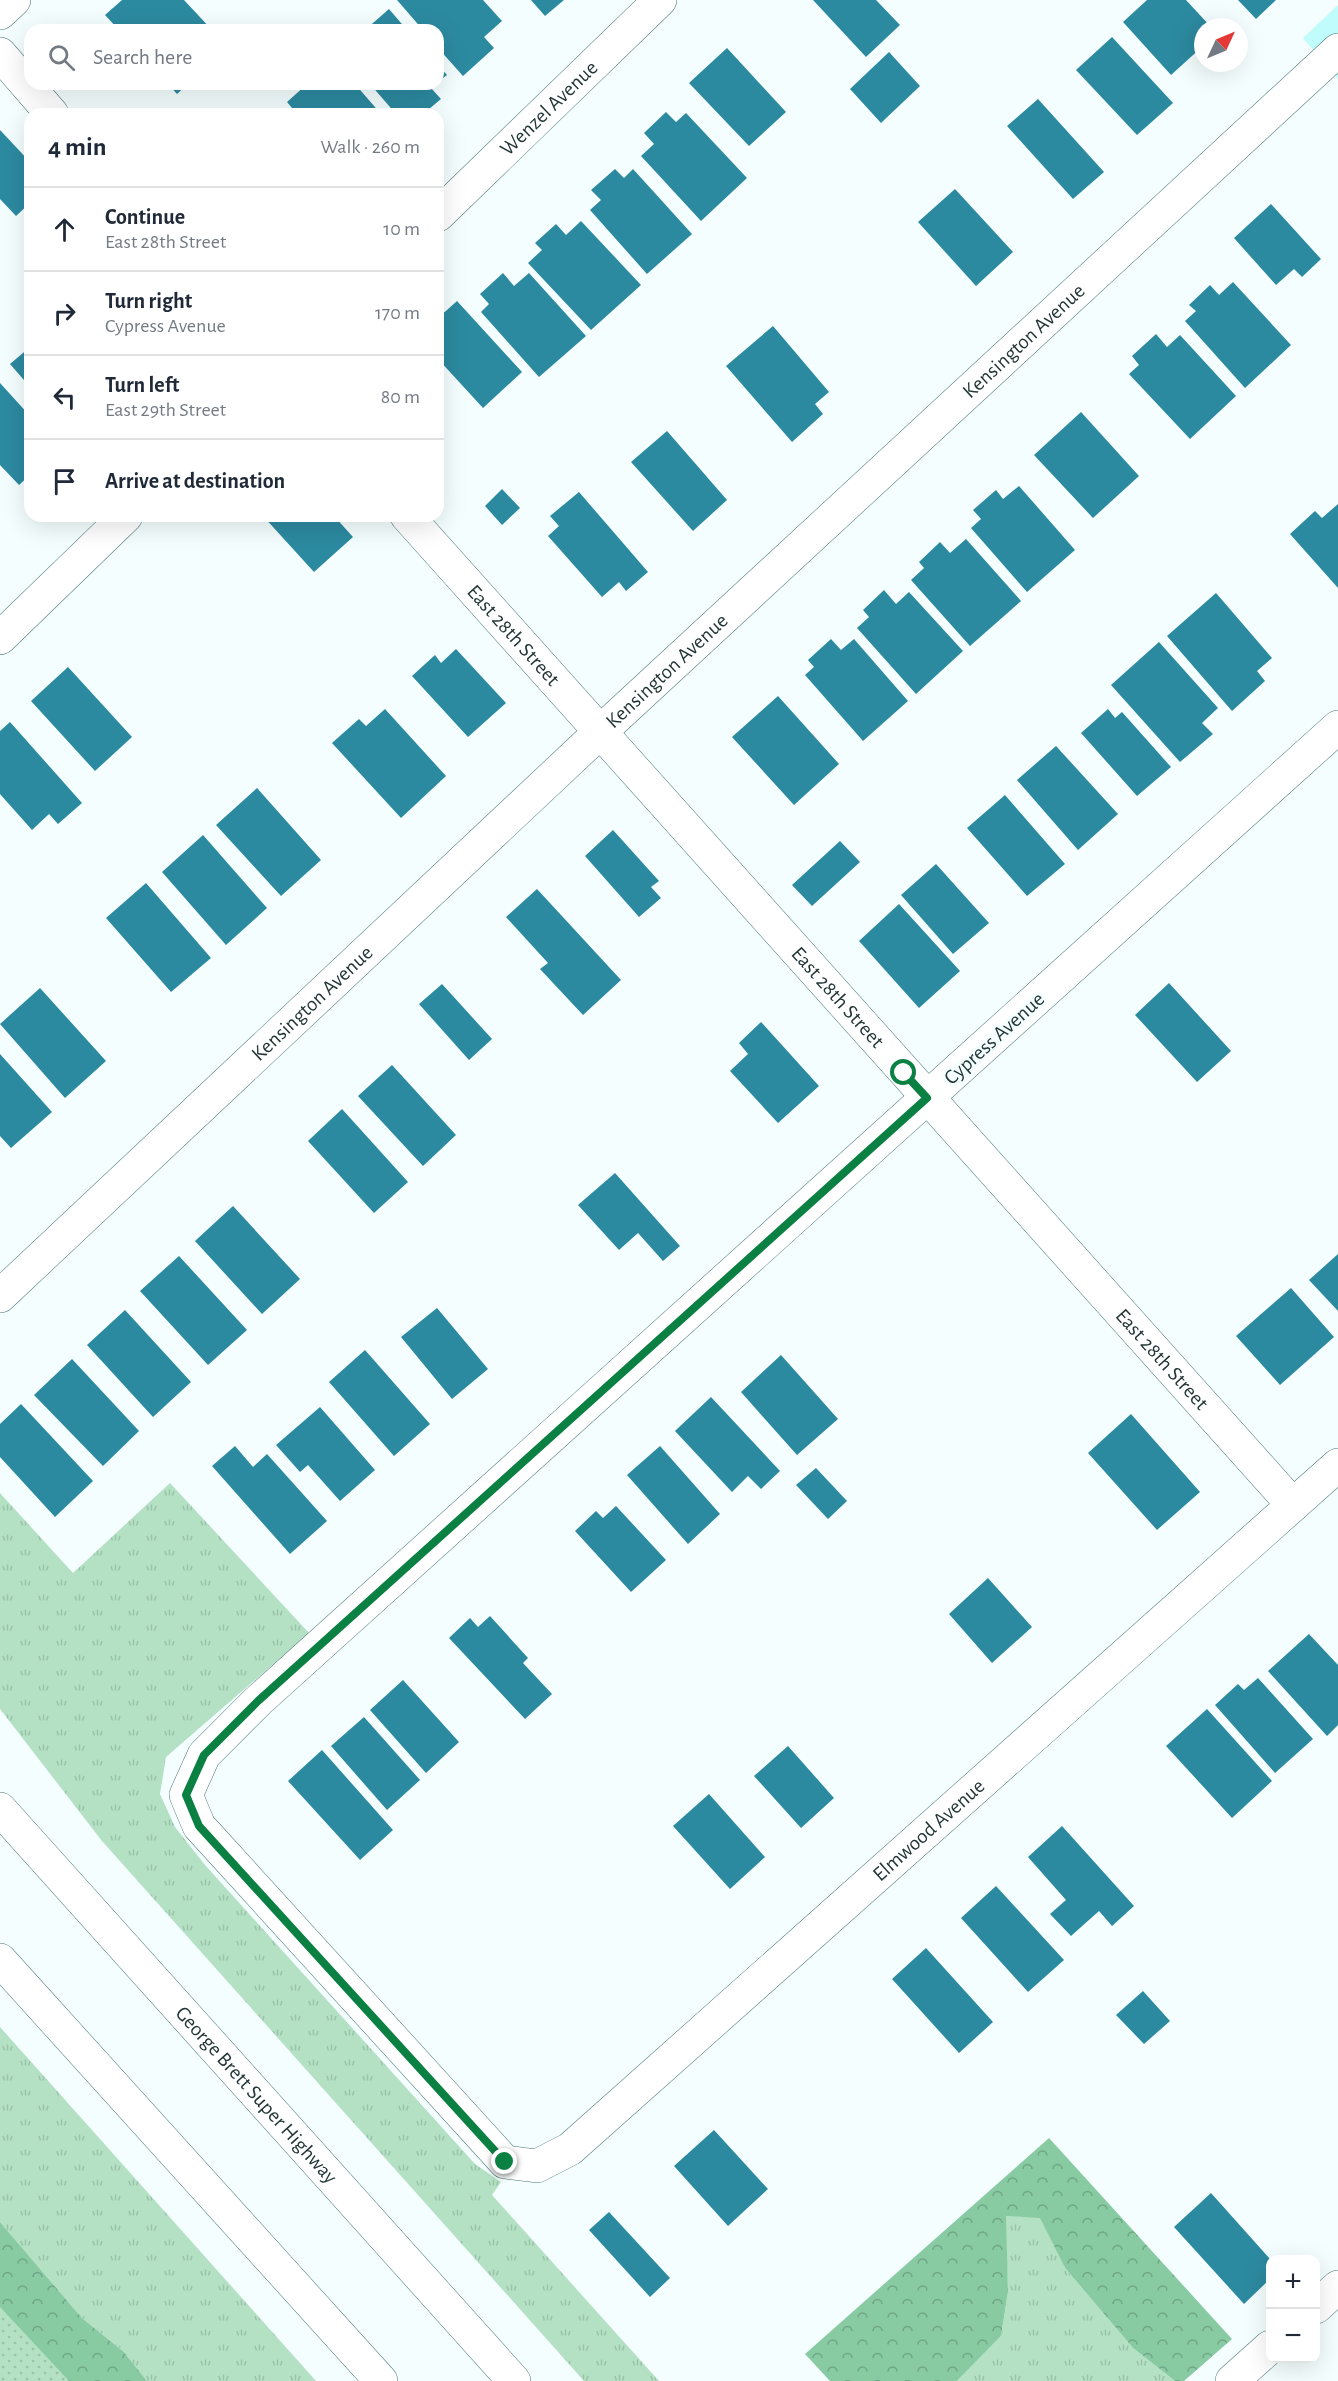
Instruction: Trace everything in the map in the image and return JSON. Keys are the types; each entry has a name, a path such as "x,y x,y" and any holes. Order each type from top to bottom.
{"main road":[{"path":"0,13 14,0"},
{"name":"Wenzel Avenue","path":"444,209 660,0"},
{"name":"Kensington Avenue","path":"0,1296 599,733 1338,50"},
{"path":"0,54 24,82"},
{"path":"31,90 47,108"},
{"path":"0,638 120,522"},
{"name":"East 28th Street","path":"412,522 1293,1505"},
{"name":"Cypress Avenue","path":"505,2162 199,1826 186,1795 204,1755 258,1701 1338,727"},
{"name":"Elmwood Avenue","path":"505,2162 537,2166 570,2150 1338,1465"},
{"name":"George Brett Super Highway","path":"0,1809 514,2381"},
{"path":"0,1960 381,2381"},
{"path":"1320,2303 1338,2287"},
{"path":"1232,2381 1266,2351"}],"shaded area":[{"path":"1338,5 1338,79 1303,38"}],"green space":[{"path":"170,1483 309,1633 166,1757 160,1794 175,1827 205,1865 475,2164 501,2182 492,2195 659,2381 584,2381 102,1841 0,1709 0,1493 73,1573"},
{"path":"0,2027 316,2381 147,2381 124,2352 82,2318 0,2222"},
{"path":"1049,2138 1232,2339 1184,2381 1175,2381 1133,2348 1065,2268 1040,2218 1006,2216 1008,2292 1001,2336 957,2381 830,2381 805,2354"},
{"path":"1005,2216 1040,2217 1065,2268 1133,2348 1175,2381 957,2381 1001,2336 1008,2292"},
{"path":"0,2222 82,2318 124,2352 147,2381 2,2381 0,2376"},
{"path":"0,2307 69,2381 0,2381"}],"building":[{"path":"122,0 184,0 206,24 113,24 105,15"},
{"path":"397,0 483,0 502,21 484,37 494,48 463,76 444,55 444,24 418,24"},
{"path":"531,0 564,0 545,16"},
{"path":"813,0 876,0 900,25 866,57"},
{"path":"1147,0 1186,0 1203,18 1194,18 1194,54 1171,75 1123,22"},
{"path":"1238,0 1276,0 1256,19"},
{"path":"389,9 402,24 372,24"},
{"path":"1112,37 1173,103 1137,135 1076,70"},
{"path":"727,48 786,112 749,146 689,83"},
{"path":"889,52 920,86 881,123 850,89"},
{"path":"300,90 360,90 376,108 292,108 287,102"},
{"path":"375,90 433,90 441,99 430,108 391,108"},
{"path":"1038,99 1104,172 1073,199 1007,126"},
{"path":"666,112 676,122 686,113 747,178 701,221 641,156 654,144 644,133"},
{"path":"0,130 24,156 24,209 16,216 0,199"},
{"path":"615,169 624,178 633,169 692,234 647,274 590,210 601,200 591,190"},
{"path":"955,189 1013,252 976,286 918,222"},
{"path":"1271,204 1321,259 1302,277 1294,269 1276,285 1234,238"},
{"path":"581,221 641,285 591,330 528,263 542,250 535,243 556,224 566,235"},
{"path":"503,273 514,286 529,273 586,336 539,377 481,312 489,304 480,294"},
{"path":"1233,282 1291,345 1245,388 1185,321 1196,311 1189,305 1210,285 1219,295"},
{"path":"457,301 522,372 483,408 444,366 444,313"},
{"path":"773,326 829,392 815,404 823,414 792,442 726,366"},
{"path":"1156,334 1167,347 1180,335 1236,396 1190,439 1129,374 1139,365 1132,356"},
{"path":"24,352 24,380 10,364"},
{"path":"0,383 24,409 24,480 19,485 0,465"},
{"path":"1081,412 1139,476 1093,518 1034,455"},
{"path":"667,431 727,500 693,531 631,462"},
{"path":"1019,486 1075,550 1027,592 971,528 981,519 973,510 996,490 1003,499"},
{"path":"502,489 520,508 502,525 485,506"},
{"path":"579,492 648,572 626,591 619,582 602,597 548,536 559,526 550,516"},
{"path":"1338,504 1338,588 1290,534 1315,511 1322,518"},
{"path":"268,522 339,522 353,537 314,572"},
{"path":"966,539 1021,601 970,646 911,580 924,568 919,562 940,542 950,553"},
{"path":"884,590 896,604 909,592 963,651 916,694 857,628 869,617 863,610"},
{"path":"1216,593 1272,658 1257,671 1265,681 1232,711 1167,636"},
{"path":"831,639 841,650 854,639 908,701 863,741 805,675 814,667 808,660"},
{"path":"1159,642 1218,708 1202,723 1213,734 1180,762 1111,685"},
{"path":"456,649 506,703 468,737 412,676 435,655 441,663"},
{"path":"68,667 132,737 95,771 31,701"},
{"path":"778,696 839,764 794,805 732,737"},
{"path":"385,709 446,776 401,818 332,743 359,719 366,726"},
{"path":"1108,709 1115,718 1122,712 1171,767 1137,796 1081,733"},
{"path":"10,722 82,803 58,824 49,814 32,830 0,794 0,731"},
{"path":"1056,746 1118,814 1078,850 1017,780"},
{"path":"257,788 321,860 281,896 216,825"},
{"path":"1005,795 1065,864 1027,896 967,828"},
{"path":"613,830 659,881 651,887 661,898 639,917 585,856"},
{"path":"203,835 267,908 226,945 162,872"},
{"path":"840,841 860,862 812,906 792,885"},
{"path":"936,864 989,923 953,954 901,895"},
{"path":"146,883 211,958 171,992 106,918"},
{"path":"537,889 621,980 583,1015 540,969 548,963 506,917"},
{"path":"899,904 960,971 919,1008 859,941"},
{"path":"1169,983 1231,1051 1197,1082 1135,1015"},
{"path":"442,984 492,1039 469,1060 419,1004"},
{"path":"40,988 106,1061 65,1098 0,1024"},
{"path":"761,1022 819,1086 778,1123 730,1071 748,1054 739,1043"},
{"path":"0,1054 52,1112 11,1148 0,1136"},
{"path":"392,1065 456,1135 423,1166 358,1096"},
{"path":"342,1109 408,1182 374,1213 308,1141"},
{"path":"615,1173 680,1246 663,1261 638,1233 619,1250 578,1205"},
{"path":"233,1206 300,1279 262,1314 195,1241"},
{"path":"1338,1254 1338,1311 1309,1280"},
{"path":"179,1256 247,1330 208,1365 140,1291"},
{"path":"1291,1288 1334,1337 1280,1385 1236,1336"},
{"path":"437,1308 488,1369 452,1399 401,1337"},
{"path":"125,1310 191,1382 153,1417 87,1345"},
{"path":"365,1350 430,1424 394,1456 329,1382"},
{"path":"781,1355 838,1419 797,1455 741,1392"},
{"path":"72,1359 139,1431 103,1466 34,1395"},
{"path":"711,1397 780,1471 761,1489 748,1476 732,1492 675,1431"},
{"path":"21,1404 93,1481 55,1517 0,1457 0,1424"},
{"path":"320,1407 375,1470 340,1501 308,1465 300,1472 276,1445"},
{"path":"1131,1414 1200,1492 1157,1530 1088,1453"},
{"path":"235,1446 253,1467 267,1454 327,1521 290,1554 212,1466"},
{"path":"660,1446 720,1514 688,1544 627,1475"},
{"path":"816,1468 847,1501 828,1519 796,1485"},
{"path":"616,1506 666,1560 631,1592 575,1531 596,1511 603,1518"},
{"path":"988,1578 1032,1627 992,1663 949,1614"},
{"path":"490,1616 528,1658 523,1663 552,1694 525,1719 449,1638 470,1618 478,1627"},
{"path":"1309,1634 1338,1665 1338,1725 1327,1736 1268,1671"},
{"path":"1258,1678 1313,1739 1275,1773 1215,1705 1238,1684 1244,1690"},
{"path":"403,1680 459,1742 426,1773 370,1710"},
{"path":"1207,1709 1272,1781 1232,1818 1166,1746"},
{"path":"364,1717 420,1780 387,1810 331,1746"},
{"path":"788,1746 834,1798 801,1828 754,1776"},
{"path":"322,1750 393,1830 360,1860 288,1781"},
{"path":"709,1794 765,1857 730,1889 673,1826"},
{"path":"1062,1826 1134,1906 1112,1926 1099,1911 1071,1936 1050,1914 1066,1900 1028,1857"},
{"path":"996,1886 1064,1960 1028,1992 961,1918"},
{"path":"926,1948 993,2022 959,2053 892,1979"},
{"path":"1143,1991 1170,2021 1144,2044 1116,2015"},
{"path":"714,2130 768,2189 728,2226 674,2166"},
{"path":"1211,2193 1266,2255 1266,2283 1244,2304 1174,2227"},
{"path":"609,2212 670,2278 650,2297 589,2230"}],"route":[{"path":"505,2162 199,1826 186,1795 204,1755 258,1701 927,1098 904,1073"}]}
